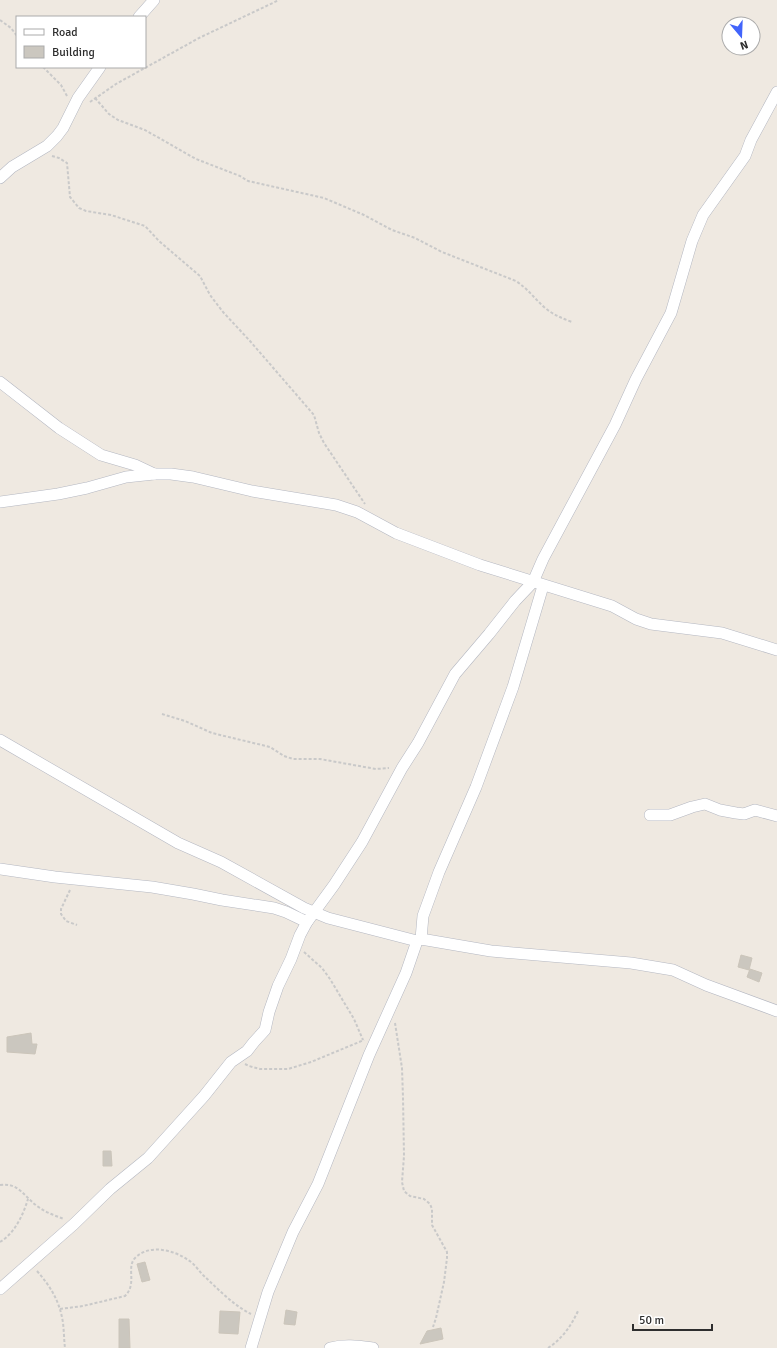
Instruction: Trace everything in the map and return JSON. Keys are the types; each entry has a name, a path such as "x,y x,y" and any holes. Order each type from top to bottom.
{"street":[{"path":"140,16 154,0"},
{"path":"0,178 12,167 47,146 57,136 63,128 73,108 99,68"},
{"path":"251,1348 268,1292 290,1239 318,1184 376,1038 406,973 419,940 423,916 439,872 476,787 513,687 543,559 615,425 636,379 671,313 692,241 703,215 744,156 777,92"},
{"path":"0,382 59,428 101,455 135,465 154,474"},
{"path":"0,502 58,494 87,488 126,477 171,474 193,477 252,491 336,505 357,512 396,533 480,565 612,606 636,619 651,624 722,633 777,650"},
{"path":"0,1288 74,1224 159,1147 184,1116 204,1096 227,1065 247,1051 265,1030 273,1000 291,960 296,944 307,922 334,885 362,842 455,674 515,601 538,584"},
{"path":"0,740 178,843 221,862 328,918 419,940 491,951 631,963 672,970 706,985 777,1011"},
{"path":"650,815 670,815 692,806 705,804 720,810 736,813 744,814 755,810 777,816"},
{"path":"0,869 76,879 152,886 274,908 307,922"},
{"path":"330,1348 340,1345 373,1348"}],"path":[{"path":"146,67 193,41 279,0"},
{"path":"0,20 16,35"},
{"path":"44,68 61,85 73,108"},
{"path":"85,105 116,84 145,68"},
{"path":"95,98 103,108 118,120 145,130 178,150 207,164 240,176 248,181 324,198 392,230 415,238 442,252 516,281 524,286 552,313 572,322"},
{"path":"35,153 60,158 64,161 68,166 70,197 79,208 86,211 111,215 145,226 159,241 200,276 210,295 223,312 314,415 319,433 324,443 356,490 374,520"},
{"path":"162,714 185,721 212,733 270,747 284,756 293,759 320,759 376,769 402,768"},
{"path":"76,879 60,912 63,919 77,925"},
{"path":"296,944 305,954 322,968 330,979 354,1019 363,1040"},
{"path":"392,1004 402,1068 404,1156 402,1182 404,1192 406,1194 424,1199 430,1204 432,1209 432,1225 444,1245 448,1258 441,1296 433,1327"},
{"path":"236,1058 249,1066 260,1069 288,1069 311,1062 363,1040 376,1038"},
{"path":"0,1185 7,1184 18,1188 41,1209 74,1224"},
{"path":"0,1242 11,1233 22,1216 28,1198"},
{"path":"60,1310 125,1296 129,1292 132,1285 132,1262 143,1252 154,1249 176,1253 189,1260 232,1301 260,1319"},
{"path":"29,1262 47,1282 56,1297 60,1310 65,1348"},
{"path":"548,1348 565,1333 573,1322 578,1311"}],"building":[{"path":"741,955 752,958 749,970 738,967"},
{"path":"750,969 762,973 759,982 747,977"},
{"path":"31,1033 32,1044 37,1044 35,1054 7,1052 7,1037"},
{"path":"103,1151 111,1151 112,1166 103,1166"},
{"path":"145,1262 150,1280 142,1282 137,1264"},
{"path":"286,1310 297,1312 295,1325 284,1324"},
{"path":"220,1311 240,1312 238,1334 219,1333"},
{"path":"119,1319 129,1319 130,1348 119,1348"},
{"path":"441,1328 443,1339 420,1344 427,1331"}]}
